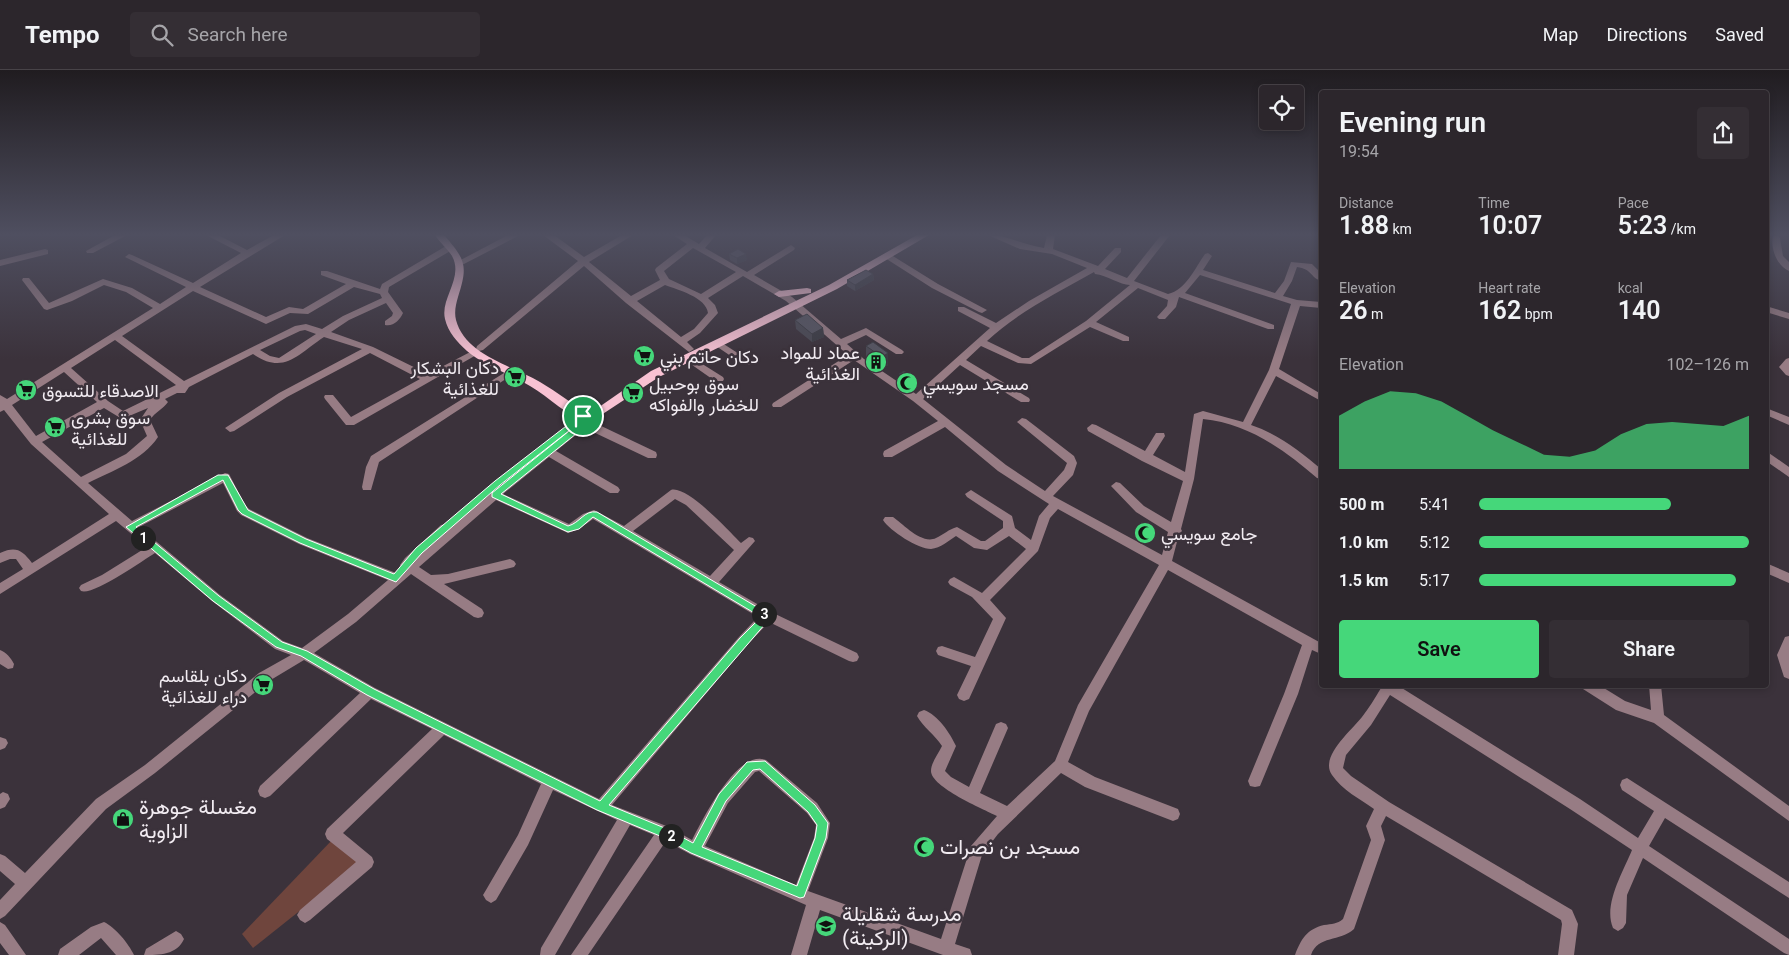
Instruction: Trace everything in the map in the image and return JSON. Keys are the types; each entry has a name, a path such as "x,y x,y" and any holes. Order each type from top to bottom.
{"main road":[{"path":"466,276 459,300 459,318 465,333 478,350 590,415"},
{"path":"779,294 809,294 840,276"},
{"path":"590,415 689,354 846,276"},
{"path":"806,313 809,294"},
{"path":"689,354 718,344 793,302"},
{"path":"478,350 590,415"}],"street":[{"path":"170,276 266,321 289,310 304,312 354,283"},
{"path":"211,276 66,369 2,404 35,441 154,548 255,629 279,645 304,654 370,692 601,807 664,832 695,850 815,901 964,955"},
{"path":"334,276 385,295"},
{"path":"388,323 396,318 398,313 385,295 385,286 401,276"},
{"path":"329,397 350,422 478,350 566,276"},
{"path":"601,276 629,301 682,341 689,354 719,379"},
{"path":"662,276 665,281 702,298 712,307 713,313 697,331 682,341"},
{"path":"702,298 741,276"},
{"path":"749,276 793,302 854,355 917,398 1002,468 1051,500 1315,646 1291,694 1255,781"},
{"path":"920,276 982,310"},
{"path":"917,398 996,327 1032,303 1083,276"},
{"path":"1110,276 1131,285 1177,296 1271,327"},
{"path":"979,341 1014,358 1028,362 1089,323 1131,285 1137,276"},
{"path":"1162,317 1193,276"},
{"path":"1213,276 1296,303 1319,305"},
{"path":"1277,297 1290,276"},
{"path":"26,280 47,307 69,299 103,282 129,290 160,308"},
{"path":"629,301 665,281"},
{"path":"253,350 267,359 280,361 385,295"},
{"path":"1246,425 1274,370 1296,303"},
{"path":"961,309 996,327"},
{"path":"1769,310 1789,316"},
{"path":"1089,323 1126,338"},
{"path":"66,369 104,403 122,415 303,326 326,332 370,350 427,378"},
{"path":"841,343 866,331 899,352"},
{"path":"116,336 184,386"},
{"path":"718,344 747,363"},
{"path":"230,428 283,395 370,350"},
{"path":"777,405 854,355"},
{"path":"959,360 1025,400"},
{"path":"1789,361 1784,369 1789,373"},
{"path":"1274,370 1319,397"},
{"path":"367,488 371,467 375,459 512,371"},
{"path":"80,482 129,456 150,441 153,437 145,420 155,408 184,388 184,386"},
{"path":"35,441 104,403"},
{"path":"1769,412 1789,421"},
{"path":"0,911 24,882 101,804 150,769 264,677 304,654 352,618 403,571 590,415"},
{"path":"590,415 592,426 595,428 652,454"},
{"path":"403,571 419,550 490,489 590,415"},
{"path":"946,948 976,851 993,829 1060,765 1083,709 1165,564 1189,479 1198,417 1203,415 1246,425 1287,446 1319,473"},
{"path":"888,454 945,422"},
{"path":"983,600 1034,548 1051,500 1069,472 1072,463 1070,459 1022,422"},
{"path":"1092,428 1189,479"},
{"path":"1146,458 1160,436"},
{"path":"1769,448 1789,464"},
{"path":"548,451 614,490"},
{"path":"1769,457 1789,473"},
{"path":"130,527 221,477 225,477 245,512 303,541 431,580 478,613"},
{"path":"1116,486 1140,509 1176,530"},
{"path":"624,532 675,493 690,502 745,545 712,582"},
{"path":"971,494 1008,519 1009,530 1034,548"},
{"path":"495,495 568,529 576,527 593,514 768,616 852,656"},
{"path":"0,589 117,515"},
{"path":"889,520 920,542 930,544 938,542 957,531 978,545 987,546 1009,530"},
{"path":"85,588 106,578 154,548"},
{"path":"0,558 9,554 19,555 28,566 33,568"},
{"path":"431,580 448,579 510,564"},
{"path":"1769,569 1789,578"},
{"path":"954,582 983,600 998,615 1000,621 964,695"},
{"path":"601,807 743,641 768,616"},
{"path":"1789,642 1783,655 1789,673"},
{"path":"942,651 980,664"},
{"path":"1387,688 1363,725 1348,740 1336,757 1336,770 1346,781 1384,807 1567,915 1570,924 1566,955"},
{"path":"1391,688 1640,848 1789,948"},
{"path":"1593,688 1621,706 1658,718 1789,814"},
{"path":"1655,688 1658,718"},
{"path":"265,791 370,692"},
{"path":"924,716 941,733 949,746 939,766 938,773 946,782 1009,815"},
{"path":"305,915 367,862 332,834 443,727"},
{"path":"972,796 1000,728"},
{"path":"695,850 723,798 751,766 761,764 812,808 822,823 821,838 800,893"},
{"path":"1060,765 1090,782 1173,814"},
{"path":"491,895 523,840 550,781"},
{"path":"1627,784 1789,891"},
{"path":"1303,955 1307,942 1314,935 1344,928 1349,924 1378,840 1372,828 1373,821 1384,807"},
{"path":"1618,923 1620,895 1640,848 1663,808"},
{"path":"546,954 627,817"},
{"path":"579,955 664,832"},
{"path":"0,862 24,882"},
{"path":"799,955 815,901"},
{"path":"0,930 18,955"},
{"path":"66,955 96,932 104,930 126,955"},
{"path":"152,955 176,939"}],"shaded area":[{"path":"333,839 361,862 253,948 242,934"}],"building":[{"path":"854,276 869,276 855,285 847,280"},
{"path":"807,314 823,328 812,334 795,320"},
{"path":"873,342 888,353 882,357 866,346"},
{"path":"904,371 917,379 911,383 899,374"}],"place":[{"name":"دكان حاتم بني","path":"644,356"},
{"name":"عماد للمواد الغذائية","path":"876,362"},
{"name":"دكان البشكار للغذائية","path":"515,377"},
{"name":"مسجد سويسي","path":"907,383"},
{"name":"الاصدقاء للتسوق","path":"26,390"},
{"name":"سوق بوحبيل للخضار والفواكه","path":"633,393"},
{"name":"سوق بشرى للغذائية","path":"55,427"},
{"name":"جامع سويسي","path":"1145,533"},
{"name":"دكان بلقاسم دراء للغذائية","path":"263,685"},
{"name":"مغسلة جوهرة الزاوية","path":"123,819"},
{"name":"مسجد بن نصرات","path":"924,847"},
{"name":"مدرسة شقليلة (الركينة)","path":"826,926"}],"route":[{"path":"583,416 498,483 419,550 396,578 303,541 288,532 255,518 241,508 225,477 221,477 175,501 130,527 255,629 279,645 304,654 370,692 601,807 664,832 695,850 800,893 821,838 822,823 812,808 761,764 751,766 723,798 695,850 664,832 627,817 601,807 664,736 743,641 768,616 594,514 590,515 576,527 568,529 495,495 589,419 583,416"}]}
